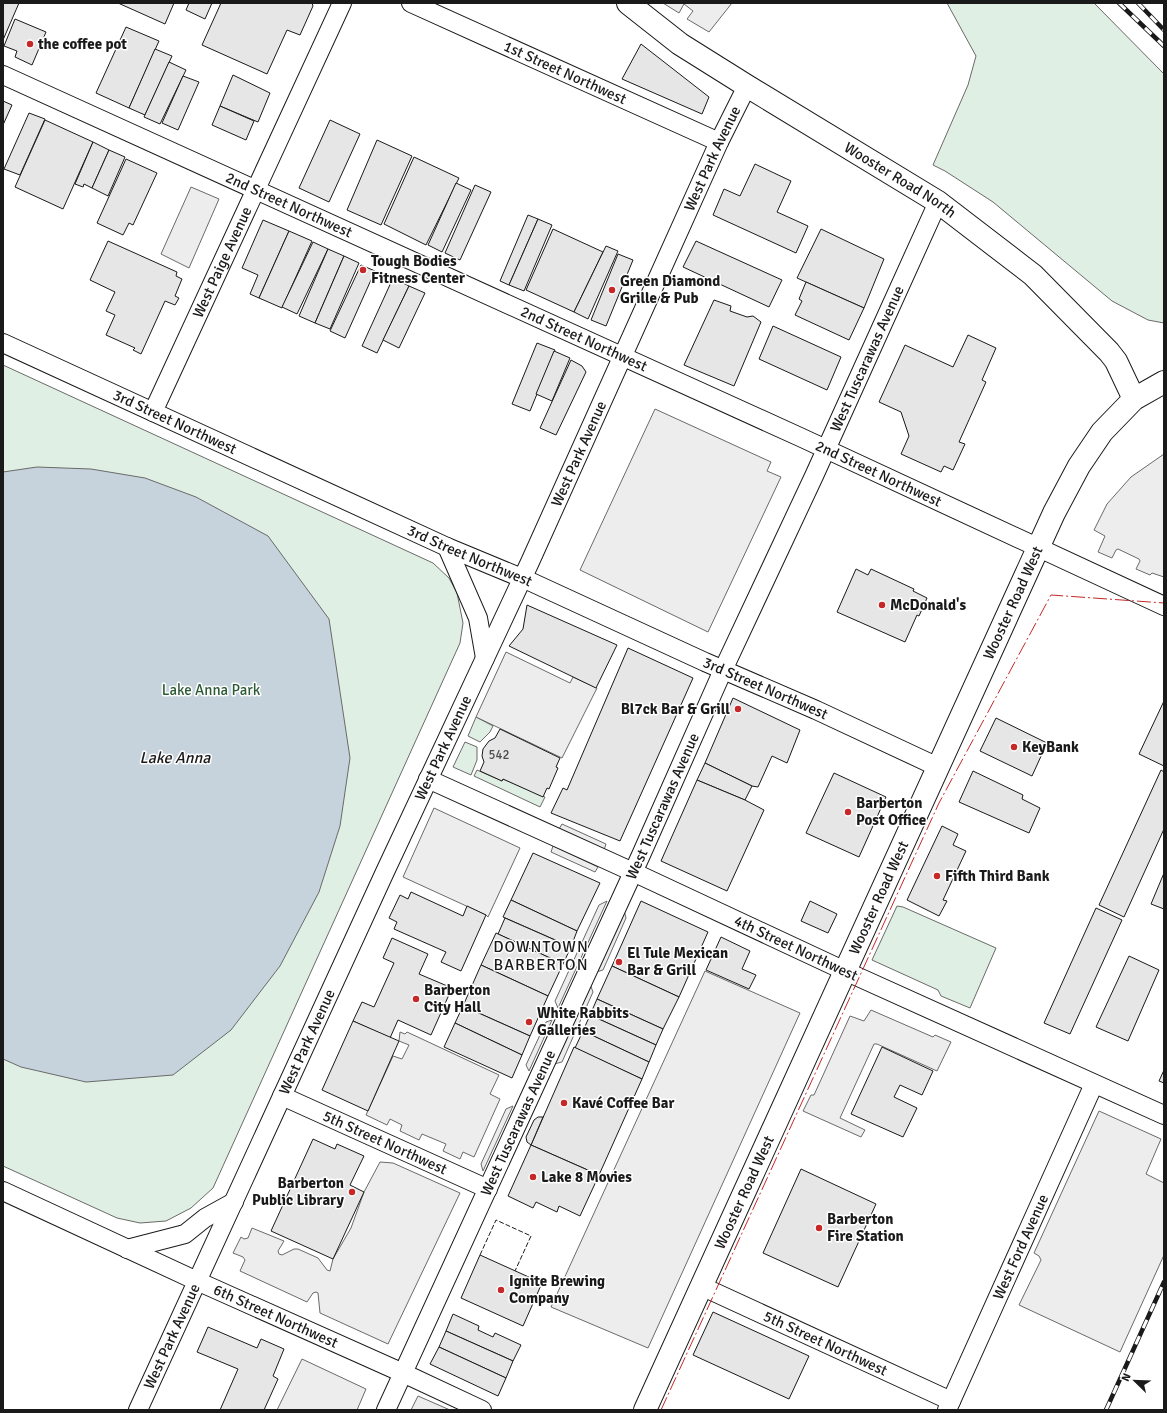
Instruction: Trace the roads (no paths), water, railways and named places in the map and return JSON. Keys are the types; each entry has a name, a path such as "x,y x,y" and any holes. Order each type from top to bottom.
{"main road":[{"name":"Wooster Road North","path":"628,3 680,44 938,202 1033,275 1109,352 1116,361 1134,399"},
{"name":"Wooster Road West","path":"645,1410 1054,513 1078,466 1102,432 1134,399 1164,382"}],"street":[{"name":"West Paige Avenue","path":"153,412 342,3"},
{"name":"1st Street Northwest","path":"411,3 719,142"},
{"name":"2nd Street Northwest","path":"3,75 826,449 1164,606"},
{"name":"West Park Avenue","path":"138,1410 522,578 719,142 747,86"},
{"name":"West Tuscarawas Avenue","path":"386,1410 938,202"},
{"name":"3rd Street Northwest","path":"3,343 447,547 522,578 723,670 816,710 938,767"},
{"path":"447,547 478,618 485,658"},
{"name":"4th Street Northwest","path":"428,779 633,872 845,971 1164,1115"},
{"name":"West Ford Avenue","path":"949,1406 1094,1084"},
{"name":"5th Street Northwest","path":"282,1096 488,1189"},
{"name":"6th Street Northwest","path":"3,1191 482,1410"},
{"path":"128,1249 185,1234 205,1218 234,1202"},
{"name":"5th Street Northwest","path":"701,1286 949,1406"}],"water":[{"name":"Lake Anna","path":"37,467 91,469 145,478 196,497 268,536 329,619 350,758 340,826 319,892 280,966 231,1030 173,1075 86,1082 21,1067 3,1059 3,472"}],"railway":[{"path":"1119,3 1164,46"},
{"path":"1138,3 1164,30"},
{"path":"1106,1410 1164,1282"}],"place":[{"name":"the coffee pot","path":"30,44"},
{"name":"Tough Bodies Fitness Center","path":"363,270"},
{"name":"Green Diamond Grille & Pub","path":"612,290"},
{"name":"McDonald's","path":"882,605"},
{"name":"Bl7ck Bar & Grill","path":"738,709"},
{"name":"KeyBank","path":"1014,747"},
{"name":"Barberton Post Office","path":"848,812"},
{"name":"Fifth Third Bank","path":"937,876"},
{"name":"El Tule Mexican Bar & Grill","path":"619,962"},
{"name":"Barberton City Hall","path":"416,999"},
{"name":"White Rabbits Galleries","path":"529,1022"},
{"name":"Kavé Coffee Bar","path":"564,1103"},
{"name":"Lake 8 Movies","path":"533,1177"},
{"name":"Barberton Public Library","path":"352,1192"},
{"name":"Barberton Fire Station","path":"819,1228"},
{"name":"Ignite Brewing Company","path":"501,1290"}],"district":[{"name":"DOWNTOWN BARBERTON","path":"541,955"}],"park label":[{"name":"Lake Anna Park","path":"211,690"}]}
